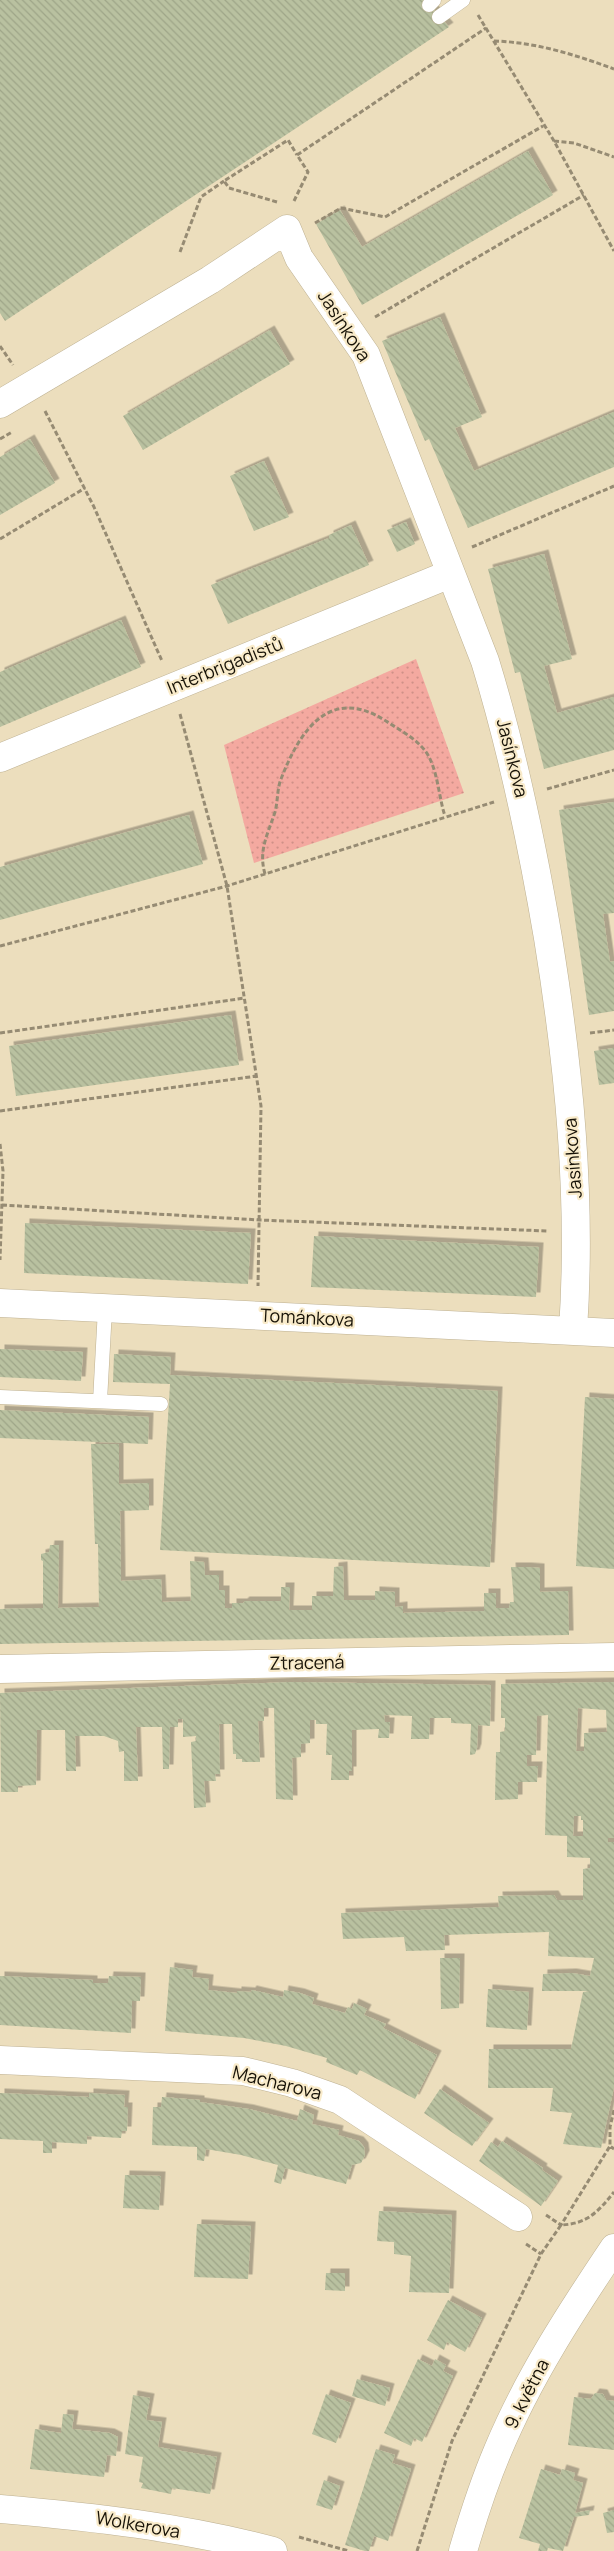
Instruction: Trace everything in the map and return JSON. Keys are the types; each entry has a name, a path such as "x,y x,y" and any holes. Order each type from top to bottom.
{"street":[{"path":"0,404 210,280 294,220"},
{"name":"Jasínkova","path":"294,220 299,258 366,355 485,661 517,777 529,829 561,1015 576,1184 578,1245 574,1330"},
{"name":"Interbrigadistů","path":"0,758 450,574"},
{"name":"Tománkova","path":"0,1303 614,1333"},
{"name":"Ztracená","path":"0,1669 614,1657"},
{"name":"Macharova","path":"0,2060 243,2071 292,2083 340,2100 518,2228"},
{"name":"9. května","path":"462,2551 498,2449 527,2390 563,2325 612,2260"},
{"name":"Wolkerova","path":"0,2509 99,2517 241,2543 273,2551"}],"lane":[{"path":"439,17 463,0"},
{"path":"100,1401 105,1308"},
{"path":"0,1397 161,1404"}],"path":[{"path":"474,8 554,142 614,250"},
{"path":"297,155 486,28"},
{"path":"493,41 512,41 541,47 614,69"},
{"path":"180,252 201,197 288,140 308,172 293,204 294,220 341,208 385,217 543,126"},
{"path":"554,142 574,143 614,157"},
{"path":"224,181 229,188 282,203"},
{"path":"374,318 584,195"},
{"path":"28,388 46,412 85,488 173,688 227,886 261,1106 258,1289"},
{"path":"465,550 614,486"},
{"path":"0,539 85,488"},
{"path":"265,874 262,853 263,842 275,812 281,780 298,745 310,728 325,713 337,708 361,710 381,718 413,739 429,757 445,816"},
{"path":"542,790 614,770"},
{"path":"0,946 227,886 500,800"},
{"path":"0,1033 245,998"},
{"path":"582,1034 614,1030"},
{"path":"0,1111 257,1076"},
{"path":"0,1144 3,1171 0,1260"},
{"path":"2,1205 260,1220 554,1231"},
{"path":"417,2551 452,2441 542,2254 612,2147 610,2127 614,2110"},
{"path":"561,2225 577,2225 583,2222 600,2209 614,2192"},
{"path":"518,2228 542,2254"}],"shaded area":[{"path":"416,659 464,793 254,863 224,745"}],"building":[{"path":"0,0 425,0 449,27 5,321 0,313"},
{"path":"528,151 553,195 362,305 316,224 340,210 362,247"},
{"path":"440,317 482,417 455,428 474,471 614,412 614,467 468,528 429,439 425,441 382,341"},
{"path":"270,330 290,364 143,450 123,416"},
{"path":"30,439 55,483 0,515 0,457"},
{"path":"264,461 289,517 254,531 230,476"},
{"path":"406,522 415,544 397,552 387,530"},
{"path":"351,525 369,565 228,624 211,585 329,538 329,535"},
{"path":"544,554 572,659 544,666 557,713 614,697 614,750 544,769 520,672 515,673 488,569"},
{"path":"121,620 141,667 0,727 0,672"},
{"path":"614,802 614,913 603,914 610,962 614,961 614,1011 589,1015 559,810"},
{"path":"189,815 203,864 0,920 0,867"},
{"path":"231,1015 239,1065 16,1096 9,1046"},
{"path":"614,1048 614,1083 599,1085 594,1051"},
{"path":"25,1223 251,1233 248,1284 24,1273"},
{"path":"314,1236 539,1247 536,1297 311,1287"},
{"path":"0,1349 83,1352 81,1381 0,1377"},
{"path":"114,1354 171,1357 170,1375 498,1391 490,1567 160,1550 170,1384 113,1382"},
{"path":"585,1397 614,1399 614,1569 576,1566"},
{"path":"0,1410 149,1417 148,1444 0,1438"},
{"path":"91,1444 119,1444 119,1484 149,1483 149,1510 120,1511 121,1581 161,1579 162,1602 191,1601 190,1561 204,1562 205,1575 219,1575 219,1590 225,1590 225,1608 232,1608 232,1603 243,1603 245,1601 281,1601 281,1587 290,1587 289,1610 312,1610 312,1596 333,1596 334,1567 343,1566 344,1600 375,1600 375,1591 395,1592 395,1607 403,1606 403,1613 484,1611 484,1593 496,1593 496,1608 509,1608 510,1602 514,1602 511,1567 540,1568 540,1592 568,1591 569,1635 0,1644 0,1609 43,1608 43,1561 41,1560 41,1554 49,1552 50,1545 59,1545 58,1608 99,1607 98,1544 95,1544"},
{"path":"291,1682 491,1685 490,1726 478,1725 477,1748 475,1754 470,1755 471,1724 451,1723 451,1718 430,1718 429,1739 411,1739 412,1716 384,1715 385,1722 390,1722 389,1738 378,1738 379,1729 352,1730 352,1771 349,1771 349,1780 331,1780 332,1755 326,1755 327,1724 316,1724 316,1720 310,1720 310,1743 301,1744 301,1757 292,1758 293,1800 276,1799 274,1708 264,1708 264,1721 258,1721 260,1762 242,1762 242,1759 236,1759 236,1754 233,1754 232,1724 219,1724 220,1774 215,1774 216,1781 204,1781 206,1807 194,1808 191,1742 196,1741 196,1736 183,1737 183,1719 178,1719 178,1727 170,1727 169,1769 163,1769 162,1727 136,1727 138,1781 124,1781 124,1751 119,1752 118,1741 104,1736 75,1736 76,1771 66,1771 65,1730 37,1730 36,1785 18,1786 18,1792 1,1792 0,1693"},
{"path":"614,1682 614,1838 608,1838 608,1842 614,1842 614,2087 601,2148 563,2144 572,2113 550,2111 553,2088 488,2088 489,2049 571,2049 583,1992 590,1991 542,1991 543,1974 572,1973 590,1976 594,1958 548,1956 549,1932 444,1935 445,1950 406,1951 404,1937 343,1939 341,1913 499,1907 498,1896 554,1895 557,1900 583,1900 583,1869 590,1868 590,1858 567,1857 567,1836 545,1835 548,1715 537,1716 536,1755 527,1755 527,1766 538,1766 537,1782 518,1782 518,1799 495,1800 496,1752 500,1752 500,1732 505,1731 505,1718 501,1718 501,1684","holes":["578,1708 606,1710 607,1732 584,1733 584,1751 576,1751","574,1816 581,1816 581,1820 583,1820 583,1836 573,1836"]},
{"path":"440,1958 460,1958 459,2008 441,2009"},
{"path":"170,1967 193,1970 192,1977 209,1979 208,1990 237,1993 237,1991 251,1992 252,1990 283,1997 284,1990 314,1998 312,2004 345,2013 348,2007 352,2009 354,2003 367,2009 364,2015 386,2024 383,2028 437,2055 415,2099 360,2070 357,2075 326,2062 327,2058 286,2046 244,2038 165,2031"},
{"path":"0,1976 93,1980 93,1983 108,1983 109,1976 141,1977 140,2001 132,2001 131,2033 0,2025"},
{"path":"488,1989 529,1992 527,2030 486,2027"},
{"path":"440,2089 489,2123 472,2146 424,2113"},
{"path":"0,2093 89,2097 89,2093 125,2095 124,2107 128,2107 127,2131 122,2131 121,2138 87,2136 87,2144 52,2142 52,2153 43,2153 43,2141 0,2139"},
{"path":"162,2097 200,2100 200,2102 249,2109 297,2121 300,2109 314,2115 312,2124 339,2130 338,2135 359,2141 364,2147 365,2155 361,2163 352,2165 346,2184 285,2168 281,2184 274,2182 278,2165 241,2155 206,2149 204,2161 197,2160 197,2147 152,2145 153,2107 161,2107"},
{"path":"502,2141 543,2168 542,2170 558,2181 541,2206 479,2161 491,2142 498,2147"},
{"path":"125,2175 161,2176 159,2210 123,2208"},
{"path":"379,2211 452,2215 449,2293 409,2292 411,2256 394,2254 394,2242 377,2241"},
{"path":"197,2224 251,2226 248,2279 194,2277"},
{"path":"326,2273 345,2273 345,2291 325,2290"},
{"path":"448,2300 482,2318 465,2352 447,2342 444,2350 427,2340"},
{"path":"418,2359 432,2366 435,2359 446,2365 443,2371 453,2376 422,2442 414,2438 411,2446 384,2433"},
{"path":"357,2379 390,2388 385,2406 352,2396"},
{"path":"595,2393 603,2394 606,2400 614,2401 614,2450 568,2445 574,2397 591,2399"},
{"path":"326,2394 351,2403 336,2443 312,2434"},
{"path":"133,2395 150,2398 146,2420 162,2422 158,2447 217,2457 210,2494 172,2488 171,2494 141,2488 143,2483 139,2482 143,2457 125,2454"},
{"path":"63,2414 74,2415 72,2429 110,2433 118,2437 116,2456 107,2455 104,2477 30,2469 35,2429 61,2433"},
{"path":"376,2449 395,2455 392,2463 411,2469 388,2541 374,2536 369,2551 365,2551 345,2545"},
{"path":"541,2469 560,2475 562,2469 575,2473 573,2480 583,2483 575,2513 590,2510 589,2515 574,2517 563,2551 548,2548 547,2551 538,2551 540,2544 519,2538"},
{"path":"324,2480 340,2486 332,2510 316,2505"},
{"path":"614,2510 614,2532 607,2533 603,2513"}]}
